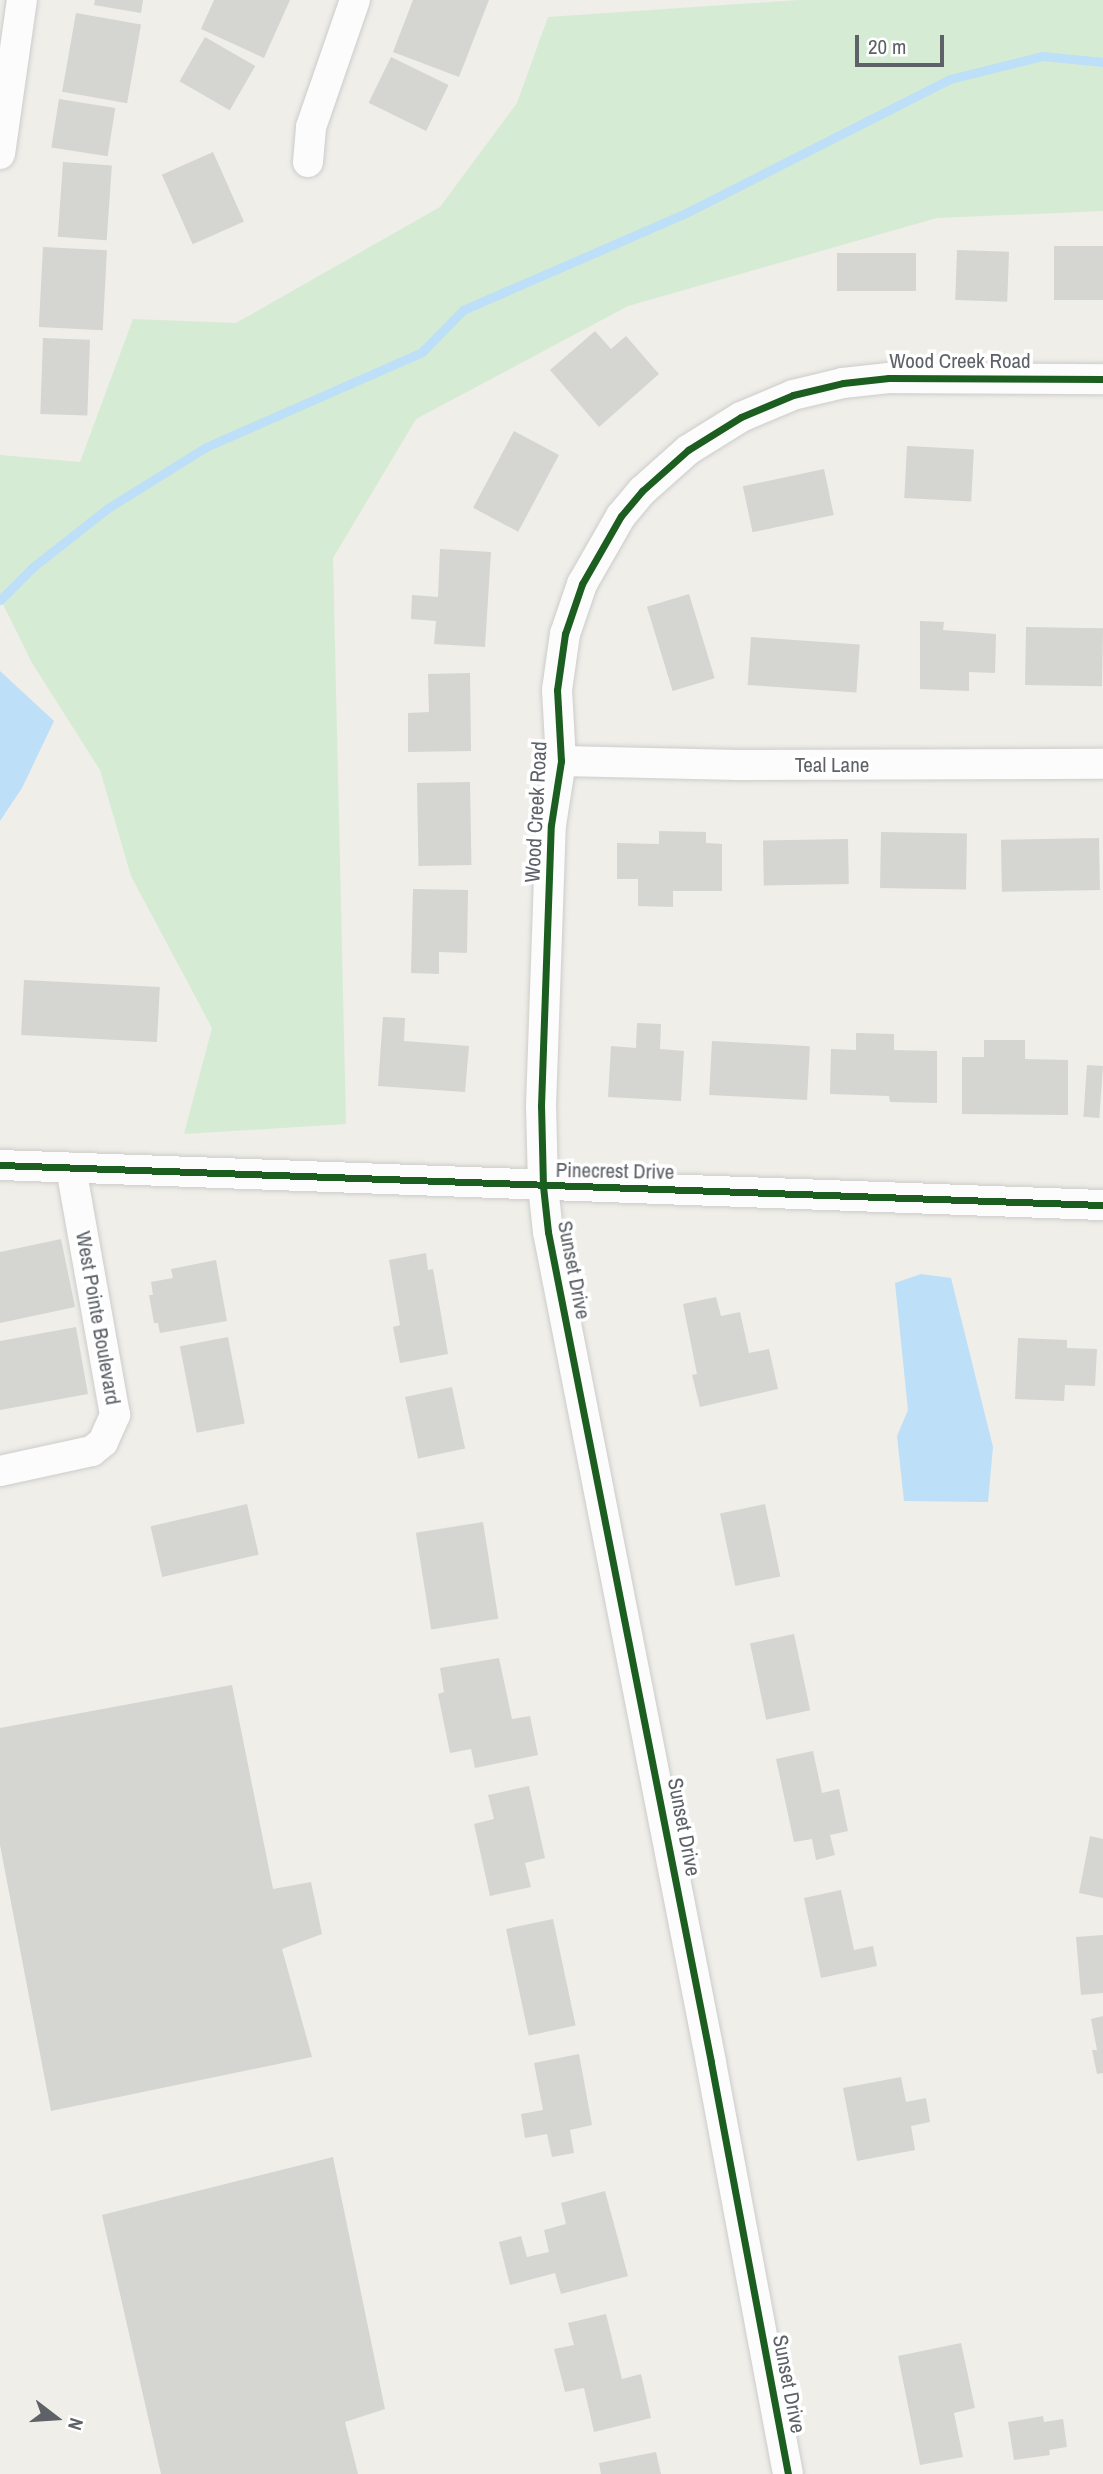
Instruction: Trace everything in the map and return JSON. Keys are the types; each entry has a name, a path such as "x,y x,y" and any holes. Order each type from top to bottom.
{"street":[{"path":"0,154 22,0"},
{"path":"308,162 311,127 355,0"},
{"name":"Wood Creek Road","path":"543,1186 541,1106 551,825 561,761 557,690 565,634 582,584 621,516 642,492 697,444 741,417 793,395 843,383 889,378 1103,379"},
{"name":"Teal Lane","path":"561,761 738,765 1103,764"},
{"name":"Pinecrest Drive","path":"0,1165 543,1186 910,1195 1103,1205"},
{"name":"West Pointe Boulevard","path":"0,1471 92,1451 103,1442 115,1415 71,1168"},
{"name":"Sunset Drive","path":"543,1186 548,1232 698,1994 788,2474"}],"green space":[{"path":"799,0 1103,0 1103,211 937,218 628,306 416,419 333,558 346,1124 184,1134 212,1028 131,876 100,770 32,663 0,598 0,455 80,462 133,319 236,323 440,207 517,103 548,17"}],"water":[{"path":"0,671 54,721 22,788 0,821"},
{"path":"921,1274 951,1278 993,1447 988,1502 904,1501 897,1436 908,1410 895,1283"}],"building":[{"path":"95,0 143,0 141,13 94,5"},
{"path":"214,0 290,0 264,58 201,29"},
{"path":"413,0 489,0 459,77 393,52"},
{"path":"76,13 141,24 127,103 62,92"},
{"path":"205,37 255,66 230,110 180,81"},
{"path":"391,57 449,85 426,131 369,103"},
{"path":"59,99 115,108 108,156 51,147"},
{"path":"213,152 244,221 193,244 162,175"},
{"path":"63,162 112,165 107,240 58,237"},
{"path":"1054,246 1103,246 1103,300 1054,300"},
{"path":"43,247 107,250 103,330 39,327"},
{"path":"957,250 1009,252 1007,302 955,300"},
{"path":"837,253 916,253 916,291 837,291"},
{"path":"595,331 611,349 626,336 659,374 599,427 550,370"},
{"path":"43,338 90,340 87,416 40,414"},
{"path":"514,431 559,455 518,532 473,508"},
{"path":"907,446 974,450 971,501 904,498"},
{"path":"824,469 834,515 753,532 743,486"},
{"path":"440,549 491,552 485,647 434,644 436,621 411,619 412,595 438,597"},
{"path":"689,594 715,678 673,691 647,607"},
{"path":"920,621 944,622 943,630 996,634 995,673 969,672 969,691 920,689"},
{"path":"1026,627 1103,628 1102,686 1025,685"},
{"path":"751,637 860,645 856,692 748,685"},
{"path":"470,673 471,751 408,752 408,713 429,712 428,674"},
{"path":"470,782 471,865 418,866 417,783"},
{"path":"659,831 706,832 706,843 722,844 722,891 673,891 673,907 638,906 638,879 617,879 617,843 659,844"},
{"path":"881,832 967,834 966,889 880,888"},
{"path":"1099,838 1100,890 1002,892 1001,840"},
{"path":"848,839 849,884 764,885 763,840"},
{"path":"413,889 468,890 467,953 439,952 439,974 411,973"},
{"path":"24,980 160,987 157,1042 21,1035"},
{"path":"383,1017 405,1018 404,1041 469,1046 465,1092 378,1086"},
{"path":"637,1023 661,1024 660,1049 684,1051 681,1101 608,1097 611,1046 636,1048"},
{"path":"856,1033 894,1034 894,1050 937,1051 937,1103 890,1102 889,1096 830,1094 831,1049 856,1050"},
{"path":"984,1040 1025,1040 1025,1059 1068,1060 1068,1115 962,1114 962,1057 984,1057"},
{"path":"712,1041 810,1046 807,1100 709,1095"},
{"path":"1087,1065 1103,1066 1099,1118 1083,1117"},
{"path":"61,1239 75,1307 0,1323 0,1252"},
{"path":"426,1253 428,1270 433,1269 448,1354 400,1363 393,1327 400,1325 389,1260"},
{"path":"216,1260 227,1321 160,1333 158,1323 154,1323 149,1295 153,1295 151,1282 173,1278 171,1269"},
{"path":"716,1297 721,1316 740,1312 749,1353 769,1349 778,1389 700,1407 692,1375 697,1374 683,1304"},
{"path":"76,1327 88,1394 0,1410 0,1341"},
{"path":"228,1337 245,1423 197,1433 180,1346"},
{"path":"1018,1338 1067,1340 1067,1348 1097,1349 1095,1386 1065,1385 1064,1401 1015,1399"},
{"path":"452,1387 465,1449 418,1459 405,1397"},
{"path":"247,1504 259,1555 162,1577 151,1526"},
{"path":"765,1504 780,1576 735,1586 720,1514"},
{"path":"483,1522 498,1619 431,1629 416,1533"},
{"path":"794,1634 810,1710 766,1720 750,1643"},
{"path":"499,1658 512,1719 530,1716 538,1755 475,1768 471,1749 450,1753 438,1694 444,1692 440,1668"},
{"path":"232,1685 273,1889 311,1882 322,1934 282,1949 312,2057 51,2111 0,1845 0,1728"},
{"path":"813,1751 822,1793 839,1789 848,1831 830,1835 835,1855 816,1860 812,1839 794,1842 776,1759"},
{"path":"529,1786 545,1858 525,1863 531,1887 490,1896 474,1824 494,1819 488,1795"},
{"path":"1090,1836 1103,1839 1103,1898 1079,1893"},
{"path":"841,1890 854,1950 873,1946 877,1966 821,1978 804,1898"},
{"path":"553,1919 576,2026 529,2036 506,1929"},
{"path":"1103,1935 1103,1993 1081,1995 1076,1937"},
{"path":"1103,2016 1103,2073 1097,2074 1092,2050 1097,2050 1091,2019"},
{"path":"579,2054 592,2125 570,2130 574,2153 552,2157 547,2134 525,2138 521,2114 543,2110 534,2063"},
{"path":"901,2077 906,2102 926,2098 930,2122 911,2126 915,2150 857,2161 843,2088"},
{"path":"333,2157 385,2409 345,2422 358,2474 161,2474 102,2215"},
{"path":"605,2191 628,2276 561,2294 555,2273 510,2285 499,2242 521,2236 527,2257 549,2252 544,2230 566,2224 561,2203"},
{"path":"606,2314 622,2379 641,2374 651,2418 594,2432 584,2388 565,2392 554,2349 574,2345 568,2323"},
{"path":"961,2343 975,2408 954,2413 963,2457 920,2465 898,2356"},
{"path":"1043,2416 1044,2422 1063,2419 1067,2447 1049,2450 1050,2455 1014,2460 1008,2422"},
{"path":"656,2452 661,2474 601,2474 599,2463"}],"waterway":[{"path":"0,600 33,567 108,508 206,447 422,352 463,310 682,215 950,79 1042,56 1103,62"}],"cycle path":[{"path":"788,2474 711,2062 548,1232 543,1186 541,1106 551,825 561,761 557,690 565,634 582,584 621,516 642,491 688,450 741,417 793,395 843,383 889,378 1103,379"},
{"path":"0,1165 1103,1205"}]}
